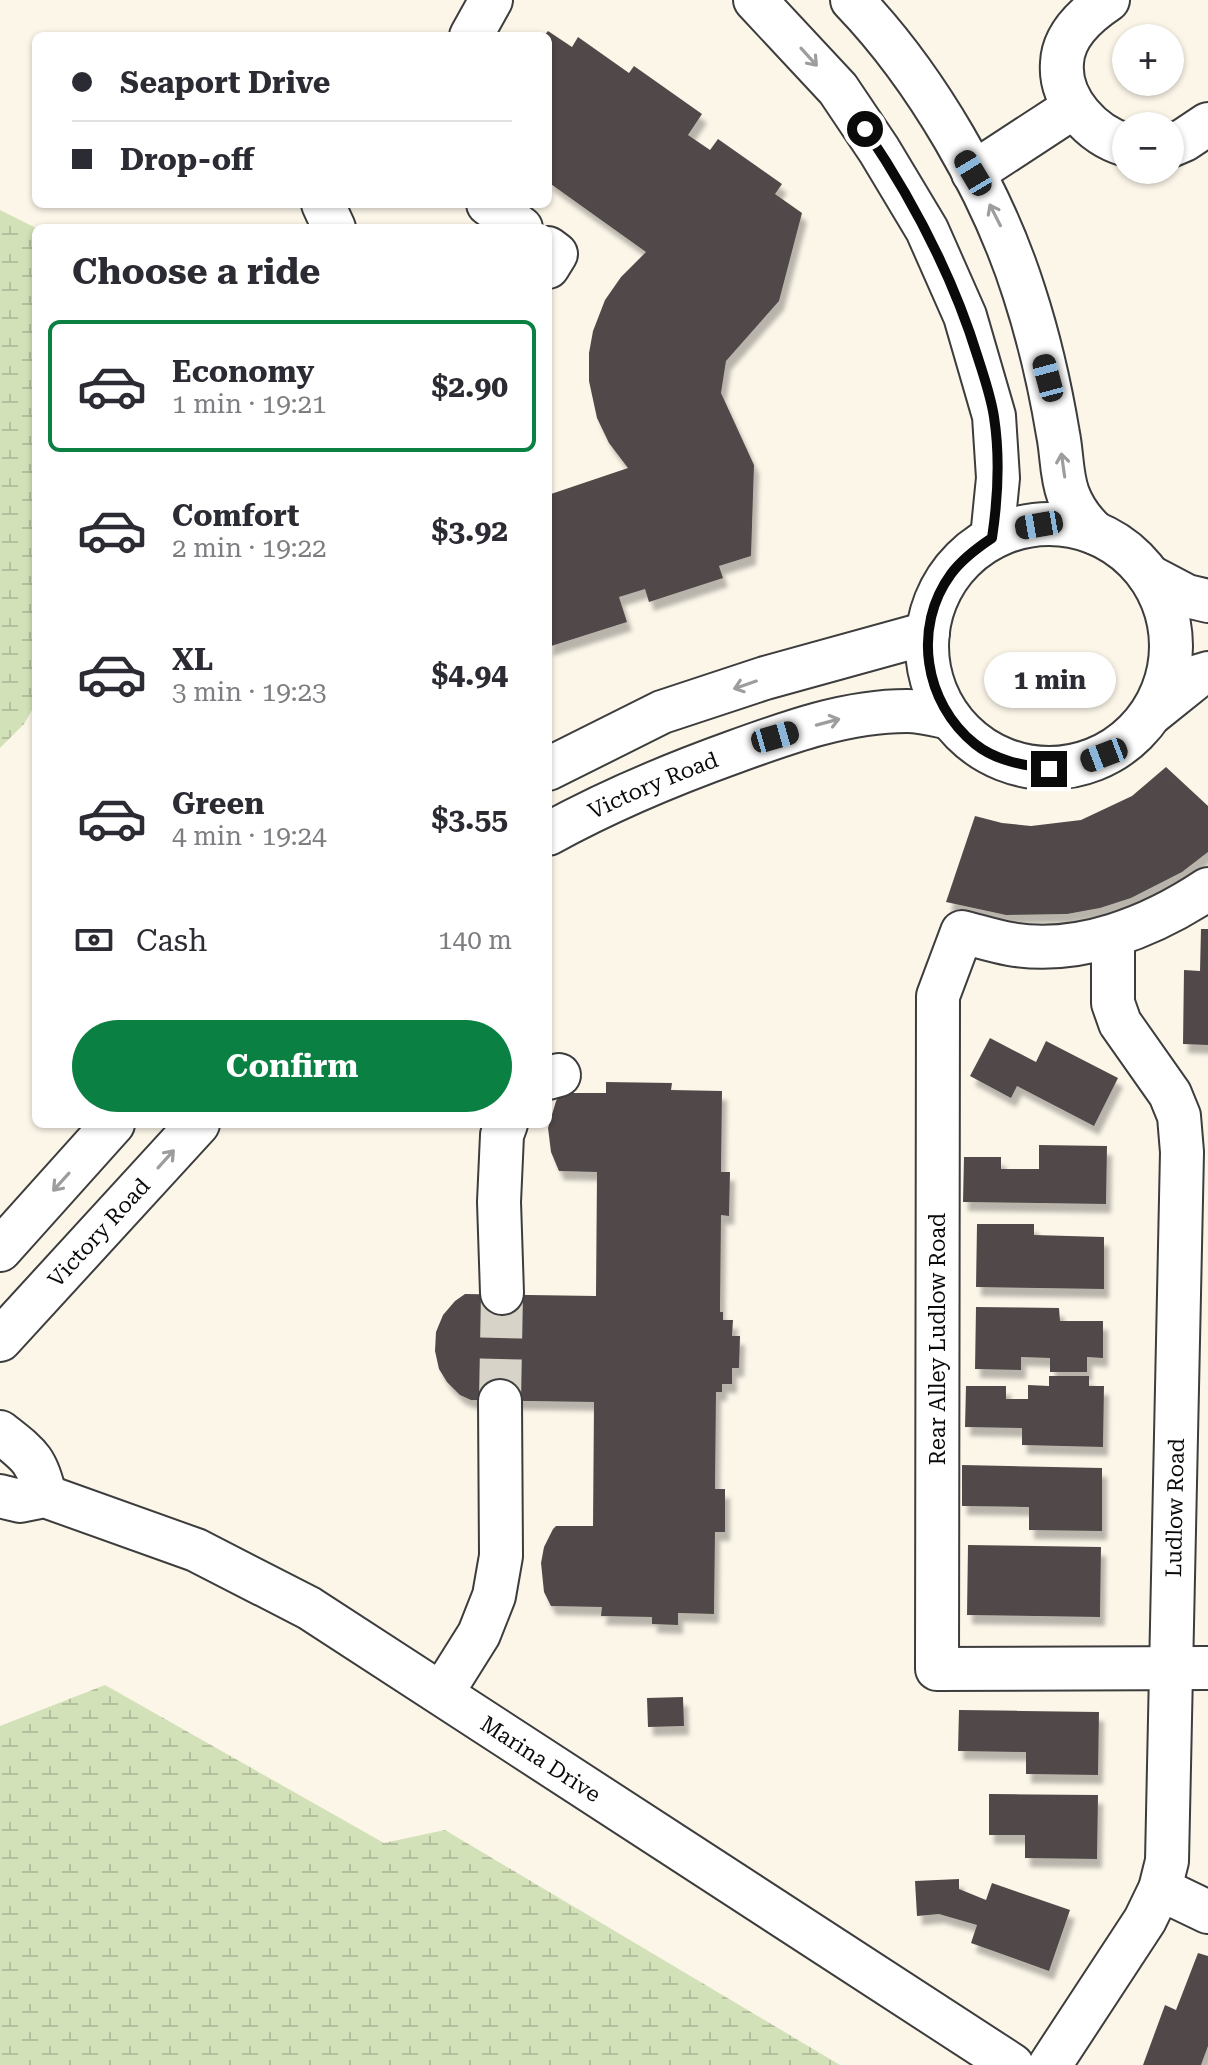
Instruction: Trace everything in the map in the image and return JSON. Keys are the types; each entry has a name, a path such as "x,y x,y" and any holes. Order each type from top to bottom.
{"street":[{"path":"473,32 491,0"},
{"path":"755,0 838,89 879,150 927,230 965,316 994,416 998,478 992,538"},
{"path":"852,0 896,52 937,113 1002,230 1025,293 1048,378 1068,493 1081,520 1095,533 1126,551 1149,576 1164,606 1171,649 1167,677 1149,717"},
{"path":"1108,0 1086,15 1072,34 1061,61 1074,107 1112,141"},
{"path":"973,173 1074,107"},
{"path":"1184,140 1208,124"},
{"path":"494,208 516,224"},
{"path":"1095,533 1067,525 1016,529 992,538 973,551 951,574 934,604 928,633 928,666 937,694 950,718 976,745 1014,764 1049,769 1078,765 1104,755 1125,741 1171,695 1198,676 1208,673"},
{"path":"1149,576 1187,596 1208,601"},
{"path":"552,767 662,712 765,678 928,633"},
{"name":"Victory Road","path":"552,832 644,786 775,737 850,716 881,712 911,711 950,718"},
{"path":"1113,936 1177,910 1208,889"},
{"name":"Rear Alley Ludlow Road","path":"1113,936 1058,947 1011,944 962,932 938,996 937,1669 1190,1668"},
{"name":"Ludlow Road","path":"1050,2065 1145,1920 1160,1889 1167,1861 1190,1668 1195,1152 1179,1116 1190,1099 1120,1023 1113,1003 1113,936"},
{"path":"0,1250 109,1128"},
{"name":"Victory Road","path":"0,1340 194,1128"},
{"path":"502,1293 499,1202 505,1128"},
{"path":"442,1693 479,1634 494,1596 501,1556 500,1401"},
{"path":"0,1432 23,1450 40,1470 45,1496"},
{"name":"Marina Drive","path":"0,1496 20,1501 45,1496 161,1536 230,1566 309,1608 1012,2065"},
{"path":"1160,1889 1208,1912"}],"green space":[{"path":"0,210 32,226 32,710 24,724 0,748"},
{"path":"105,1685 384,1843 445,1830 840,2065 0,2065 0,1726"}],"building":[{"path":"552,34 572,47 578,37 629,73 634,66 702,114 688,135 710,150 718,139 782,184 775,194 802,213 779,301 726,361 721,393 754,465 751,556 719,566 723,578 649,602 645,589 619,597 627,622 552,646 552,494 628,468 609,443 597,418 589,381 589,353 593,331 605,300 621,277 646,252 552,185"},
{"path":"1166,767 1208,806 1208,852 1182,872 1131,898 1067,914 1006,915 946,902 975,816 1031,826 1081,820 1132,796"},
{"path":"1201,929 1208,929 1208,1045 1183,1044 1184,970 1200,971"},
{"path":"990,1038 1036,1062 1046,1041 1118,1078 1094,1126 1017,1086 1011,1098 970,1076"},
{"path":"606,1082 672,1083 671,1090 722,1091 721,1172 730,1172 729,1216 721,1215 720,1312 723,1312 723,1320 733,1320 732,1336 740,1336 739,1368 732,1368 732,1384 722,1384 722,1392 716,1392 715,1489 725,1489 725,1532 715,1532 714,1614 678,1613 678,1625 652,1624 652,1617 601,1616 602,1607 551,1606 544,1592 541,1563 544,1547 553,1529 556,1526 593,1526 594,1402 471,1400 460,1395 447,1382 439,1369 435,1351 436,1332 443,1315 465,1294 596,1296 597,1172 559,1171 551,1152 548,1128 552,1128 552,1114 561,1093 606,1093"},
{"path":"1039,1145 1107,1146 1106,1204 963,1202 964,1157 1001,1157 1001,1169 1039,1169"},
{"path":"977,1224 1034,1224 1034,1235 1104,1237 1104,1289 976,1287"},
{"path":"976,1307 1059,1308 1060,1321 1103,1321 1103,1358 1087,1357 1087,1372 1050,1372 1050,1358 1021,1357 1021,1370 975,1369"},
{"path":"1049,1376 1089,1376 1089,1386 1104,1386 1103,1447 1022,1445 1022,1428 965,1427 966,1386 1006,1386 1006,1399 1028,1399 1028,1385 1049,1386"},
{"path":"962,1465 1102,1468 1102,1531 1029,1530 1029,1507 962,1506"},
{"path":"968,1545 1101,1547 1100,1617 967,1615"},
{"path":"683,1697 684,1726 648,1727 647,1698"},
{"path":"959,1710 1099,1712 1098,1775 1026,1774 1026,1752 958,1751"},
{"path":"989,1794 1098,1795 1097,1859 1025,1858 1025,1835 989,1835"},
{"path":"959,1879 959,1889 986,1900 992,1883 1070,1910 1049,1971 971,1943 977,1925 939,1914 917,1916 915,1881"},
{"path":"1198,1953 1208,1956 1208,2046 1201,2065 1143,2065 1165,2005 1176,2010"}],"tunnel":[{"path":"500,1401 502,1293"}],"route":[{"path":"865,129 927,230 965,316 994,416 998,478 992,538 973,551 951,574 934,604 928,633 928,666 937,694 950,718 976,745 1014,764 1049,769"}]}
